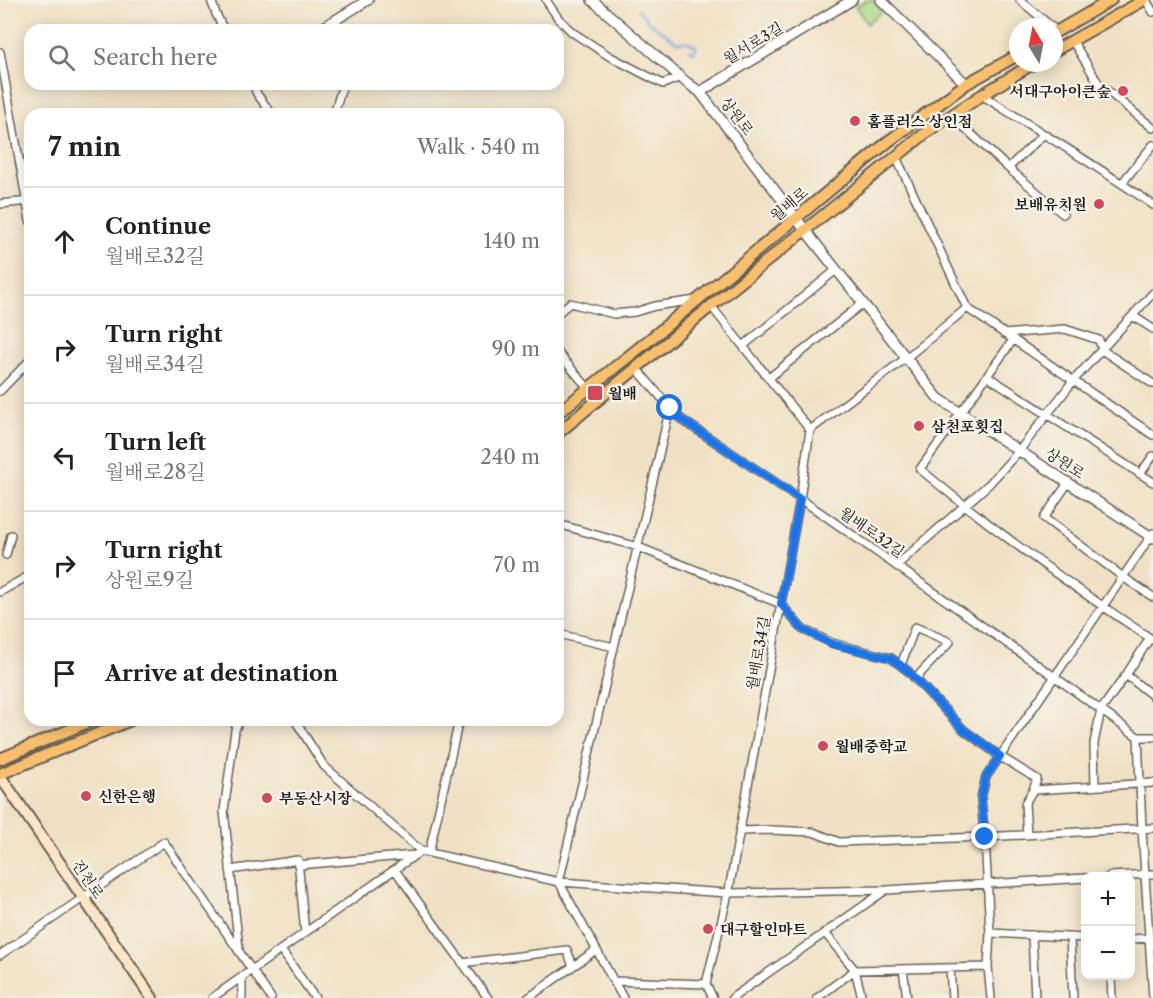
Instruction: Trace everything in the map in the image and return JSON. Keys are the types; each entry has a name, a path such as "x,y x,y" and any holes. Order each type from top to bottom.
{"main road":[{"path":"1063,25 1111,0"},
{"path":"1063,46 1145,0"},
{"name":"월배로","path":"564,408 864,161 966,84 1009,60"},
{"name":"월배로","path":"564,428 928,131 1019,72"},
{"path":"0,759 79,726"},
{"path":"0,775 117,726"},
{"name":"진천로","path":"0,775 152,998"}],"street":[{"path":"211,0 221,24"},
{"path":"338,24 368,0"},
{"path":"546,0 564,24"},
{"name":"상원로","path":"592,0 700,92 836,270 938,398 1152,536"},
{"name":"월서로3길","path":"700,92 852,0"},
{"path":"881,0 966,84"},
{"path":"1020,0 1040,18"},
{"path":"1145,0 1153,12"},
{"path":"564,24 572,33 609,56 663,84 681,78"},
{"path":"1072,40 1099,84 1153,128"},
{"path":"0,52 24,180"},
{"path":"255,90 268,108"},
{"path":"336,108 341,90"},
{"path":"982,94 1043,135 1122,183 1153,206"},
{"path":"951,115 1008,168 1063,214"},
{"path":"1008,168 1043,135"},
{"path":"1122,183 1153,145"},
{"path":"896,158 967,308 1153,435"},
{"path":"0,204 24,201"},
{"path":"743,346 836,270"},
{"path":"896,566 989,484 1019,451 1073,381 1153,292"},
{"path":"564,308 570,303 614,314 697,300"},
{"path":"769,378 863,303"},
{"path":"711,306 810,429 906,358 967,308"},
{"path":"1133,316 1153,329"},
{"path":"1004,334 1065,329 1099,340 1102,350 1153,384"},
{"path":"1013,340 920,468 964,506 1103,607 1152,639 1101,710 1094,742 1095,786"},
{"path":"564,360 588,388"},
{"path":"0,391 24,366"},
{"name":"월배로32길","path":"636,368 678,417 800,499 1138,737"},
{"path":"987,376 1153,482"},
{"path":"623,998 558,882 670,408"},
{"name":"월배로34길","path":"706,984 740,831 800,499 810,429"},
{"path":"1140,474 1153,456"},
{"path":"1068,483 1044,518 1153,597"},
{"path":"564,526 638,547 781,604 802,629 832,644 891,658 901,665 964,730 1000,756 1038,779 1025,802 1027,835"},
{"path":"6,555 11,535"},
{"path":"991,998 988,967 990,933 981,798 986,777 1152,536"},
{"path":"0,592 24,578"},
{"path":"901,665 915,627 950,642 915,679"},
{"path":"564,635 614,647"},
{"path":"1126,675 1153,696"},
{"path":"237,726 224,811 239,952"},
{"path":"299,726 324,765 422,853"},
{"path":"213,998 422,853 457,726"},
{"path":"1153,737 1138,737 1142,829 1149,874 1153,998"},
{"path":"1033,790 1153,783"},
{"path":"740,831 813,832 839,842 1153,828"},
{"path":"0,955 164,842 272,998"},
{"path":"230,870 298,862 422,853 558,882 728,893 886,890 1081,878"},
{"path":"298,862 305,933"},
{"path":"395,870 488,998"},
{"path":"732,998 886,890"},
{"path":"825,933 855,970 862,998"},
{"path":"990,933 1081,938"},
{"path":"1032,935 1035,998"},
{"path":"1070,937 1073,998"},
{"path":"1135,939 1151,938"},
{"path":"281,950 315,998"},
{"path":"462,963 567,950 573,966"},
{"path":"528,998 596,950"},
{"path":"818,997 855,970 988,967"},
{"path":"950,968 952,998"},
{"path":"903,969 908,998"},
{"path":"242,977 242,998"},
{"path":"1111,980 1112,998"},
{"path":"614,981 706,984 713,998"}],"green space":[{"path":"866,0 872,0 882,11 867,24 855,6"}],"waterway":[{"path":"638,9 648,21 677,42 688,42 696,46 694,52 688,50"}],"place":[{"name":"서대구아이큰숲","path":"1123,91"},
{"name":"홈플러스 상인점","path":"855,121"},
{"name":"보배유치원","path":"1099,204"},
{"name":"월배","path":"595,393"},
{"name":"삼천포횟집","path":"919,426"},
{"name":"월배중학교","path":"823,746"},
{"name":"신한은행","path":"86,796"},
{"name":"부동산시장","path":"267,798"},
{"name":"대구할인마트","path":"708,929"}],"route":[{"path":"670,408 678,417 800,499 781,604 802,629 832,644 891,658 908,671 964,730 1000,756 986,777 981,798 985,837"}]}
